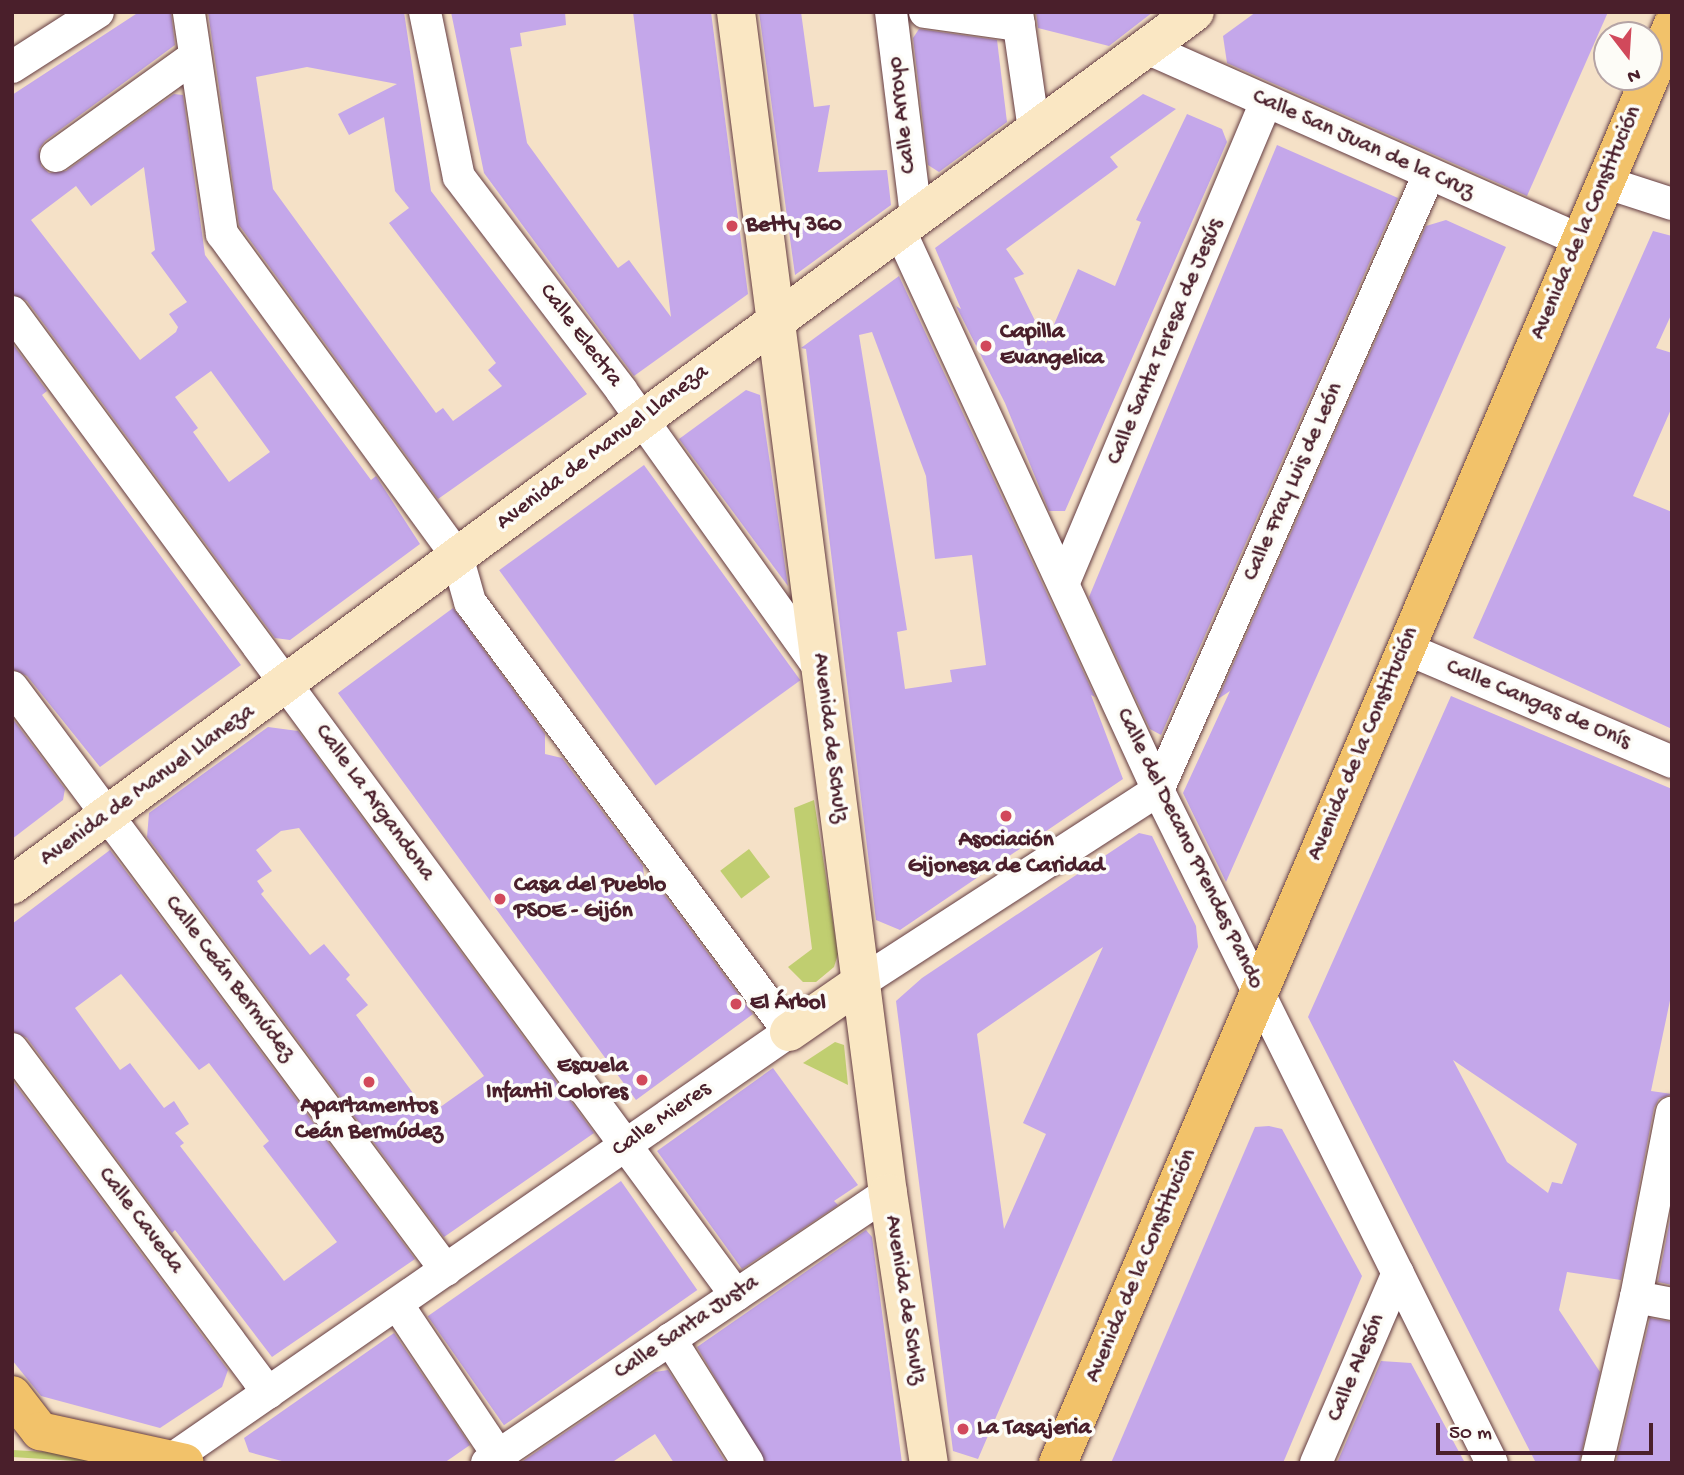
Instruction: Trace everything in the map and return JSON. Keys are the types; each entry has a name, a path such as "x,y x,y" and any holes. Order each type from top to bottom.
{"main road":[{"name":"Avenida de la Constitución","path":"1058,1463 1672,26"},
{"path":"12,1395 40,1431 174,1462"}],"street":[{"path":"12,67 98,12"},
{"path":"189,12 222,234 457,555 470,602 789,1032"},
{"name":"Calle Electra","path":"425,12 459,177 642,419 820,669"},
{"name":"Avenida de Schulz","path":"736,12 860,983 888,1193 929,1463"},
{"name":"Calle Arroyo","path":"891,12 907,223"},
{"path":"925,12 1018,19 1034,130"},
{"name":"Avenida de Manuel Llaneza","path":"12,885 287,685 457,555 1195,12"},
{"name":"Calle San Juan de la Cruz","path":"1146,48 1580,240"},
{"path":"56,156 195,56"},
{"name":"Calle Santa Teresa de Jesús","path":"1064,582 1266,102"},
{"name":"Calle Fray Luis de León","path":"1158,790 1429,174"},
{"path":"1604,182 1672,204"},
{"name":"Calle del Decano Prendes Pando","path":"907,223 1158,790 1492,1463"},
{"name":"Calle La Argandona","path":"12,312 736,1295"},
{"name":"Calle Cangas de Onís","path":"1405,648 1672,762"},
{"name":"Calle Ceán Bermúdez","path":"12,687 446,1270"},
{"name":"Calle Mieres","path":"174,1462 268,1393 860,983 1158,790"},
{"name":"Calle Caveda","path":"12,1049 268,1393"},
{"path":"1597,1463 1636,1297 1672,1112"},
{"name":"Calle Santa Justa","path":"493,1459 888,1193"},
{"name":"Calle Alesón","path":"1316,1463 1398,1273"},
{"path":"1636,1297 1672,1304"},
{"path":"397,1304 493,1459"},
{"path":"670,1339 748,1463"}],"green space":[{"path":"814,800 838,954 834,967 816,982 803,982 788,967 812,949 794,808"},
{"path":"749,849 770,877 741,899 720,871"},
{"path":"835,1042 844,1045 848,1085 803,1063"},
{"path":"12,1450 64,1453 108,1463 12,1457"}],"building":[{"path":"139,12 171,12 175,45 45,141 39,149 41,166 49,173 66,171 174,94 183,95 205,255 371,480 376,476 420,544 290,640 275,638 27,301 12,294 12,95","holes":["144,167 155,250 151,253 187,302 169,314 178,327 176,332 140,360 31,220 76,186 91,206","211,371 270,452 229,482 193,432 198,428 175,397"]},
{"path":"208,12 404,12 431,191 587,394 438,499 239,225","holes":["307,67 397,84 338,114 349,135 384,117 395,191 409,208 389,223 496,363 488,370 502,386 453,421 443,408 436,413 273,189 256,77"]},
{"path":"451,12 565,12 566,25 520,33 522,46 510,48 527,143 618,268 629,260 671,317 633,12 711,12 748,294 634,376 484,173"},
{"path":"759,12 801,12 814,107 830,105 818,172 887,170 891,205 795,275"},
{"path":"1036,12 1153,12 1109,46 1038,28"},
{"path":"1256,12 1608,12 1604,21 1593,21 1593,46 1527,196 1227,63 1223,36"},
{"path":"919,29 997,40 1007,122 939,172 928,165 913,38"},
{"path":"1143,94 1176,109 1110,157 1118,167 1006,249 1024,274 1014,278 1046,343 1078,269 1115,286 1141,222 1136,220 1187,114 1222,129 1227,142 1065,511 1049,511 1005,403 956,306 961,309 935,248"},
{"path":"1277,145 1398,198 1161,735 1150,729 1089,597"},
{"path":"1446,220 1506,247 1226,882 1183,793 1230,691 1218,699 1426,226"},
{"path":"1653,231 1672,236 1672,313 1656,348 1672,353 1672,407 1633,496 1672,512 1672,729 1473,638"},
{"path":"899,276 1095,697 1091,695 1123,779 900,930 876,920 806,349 801,348","holes":["872,332 926,476 935,559 972,555 986,665 950,670 952,682 905,689 897,632 907,630 859,335"]},
{"path":"12,343 47,391 42,395 241,665 100,767 27,676 12,669"},
{"path":"746,390 760,395 788,586 679,439"},
{"path":"644,465 800,680 656,785 499,570"},
{"path":"453,608 545,734 545,754 562,758 643,866 645,889 660,889 753,1014 636,1100 338,693"},
{"path":"1451,696 1672,789 1672,991 1651,1091 1672,1094 1659,1099 1654,1108 1621,1280 1567,1272 1559,1310 1600,1372 1579,1463 1536,1463 1308,1017","holes":["1453,1060 1577,1144 1562,1184 1552,1182 1548,1193 1507,1162"]},
{"path":"12,718 65,789 63,800 12,839"},
{"path":"268,727 298,731 594,1133 444,1237 147,837 149,813","holes":["299,828 484,1076 429,1115 356,1015 368,1005 346,979 350,975 324,944 310,955 261,894 264,891 257,881 272,871 256,850 281,831"]},
{"path":"1139,833 1152,836 1196,926 1198,947 978,1459 953,1451 896,1001 922,978","holes":["1103,947 1023,1123 1046,1134 1004,1229 977,1034"]},
{"path":"110,850 415,1259 272,1357 175,1230 172,1233 27,1038 12,1031 12,924","holes":["121,974 199,1070 209,1063 269,1141 263,1146 337,1242 284,1281 180,1146 184,1143 175,1133 189,1124 174,1101 164,1108 130,1063 120,1070 75,1008"]},
{"path":"773,1068 858,1185 834,1201 838,1205 742,1269 657,1151"},
{"path":"12,1080 228,1370 222,1387 160,1428 41,1396 12,1360"},
{"path":"1255,1127 1282,1129 1362,1276 1283,1463 1111,1463"},
{"path":"621,1181 697,1290 504,1425 428,1316"},
{"path":"1672,1209 1672,1285 1658,1282"},
{"path":"866,1230 872,1237 902,1463 766,1463 697,1347"},
{"path":"1650,1318 1672,1322 1672,1463 1616,1463"},
{"path":"394,1333 470,1445 444,1463 289,1463 249,1452 244,1438"},
{"path":"1381,1361 1411,1363 1465,1463 1337,1463"},
{"path":"668,1370 726,1463 674,1463 655,1434 611,1463 520,1463 655,1372"}],"place":[{"name":"Betty 360","path":"732,226"},
{"name":"Capilla Evangelica","path":"986,346"},
{"name":"Asociación Gijonesa de Caridad","path":"1006,816"},
{"name":"Casa del Pueblo PSOE - Gijón","path":"500,899"},
{"name":"El Árbol","path":"736,1004"},
{"name":"Escuela Infantil Colores","path":"642,1080"},
{"name":"Apartamentos Ceán Bermúdez","path":"369,1082"},
{"name":"La Tasajeria","path":"963,1429"}]}
